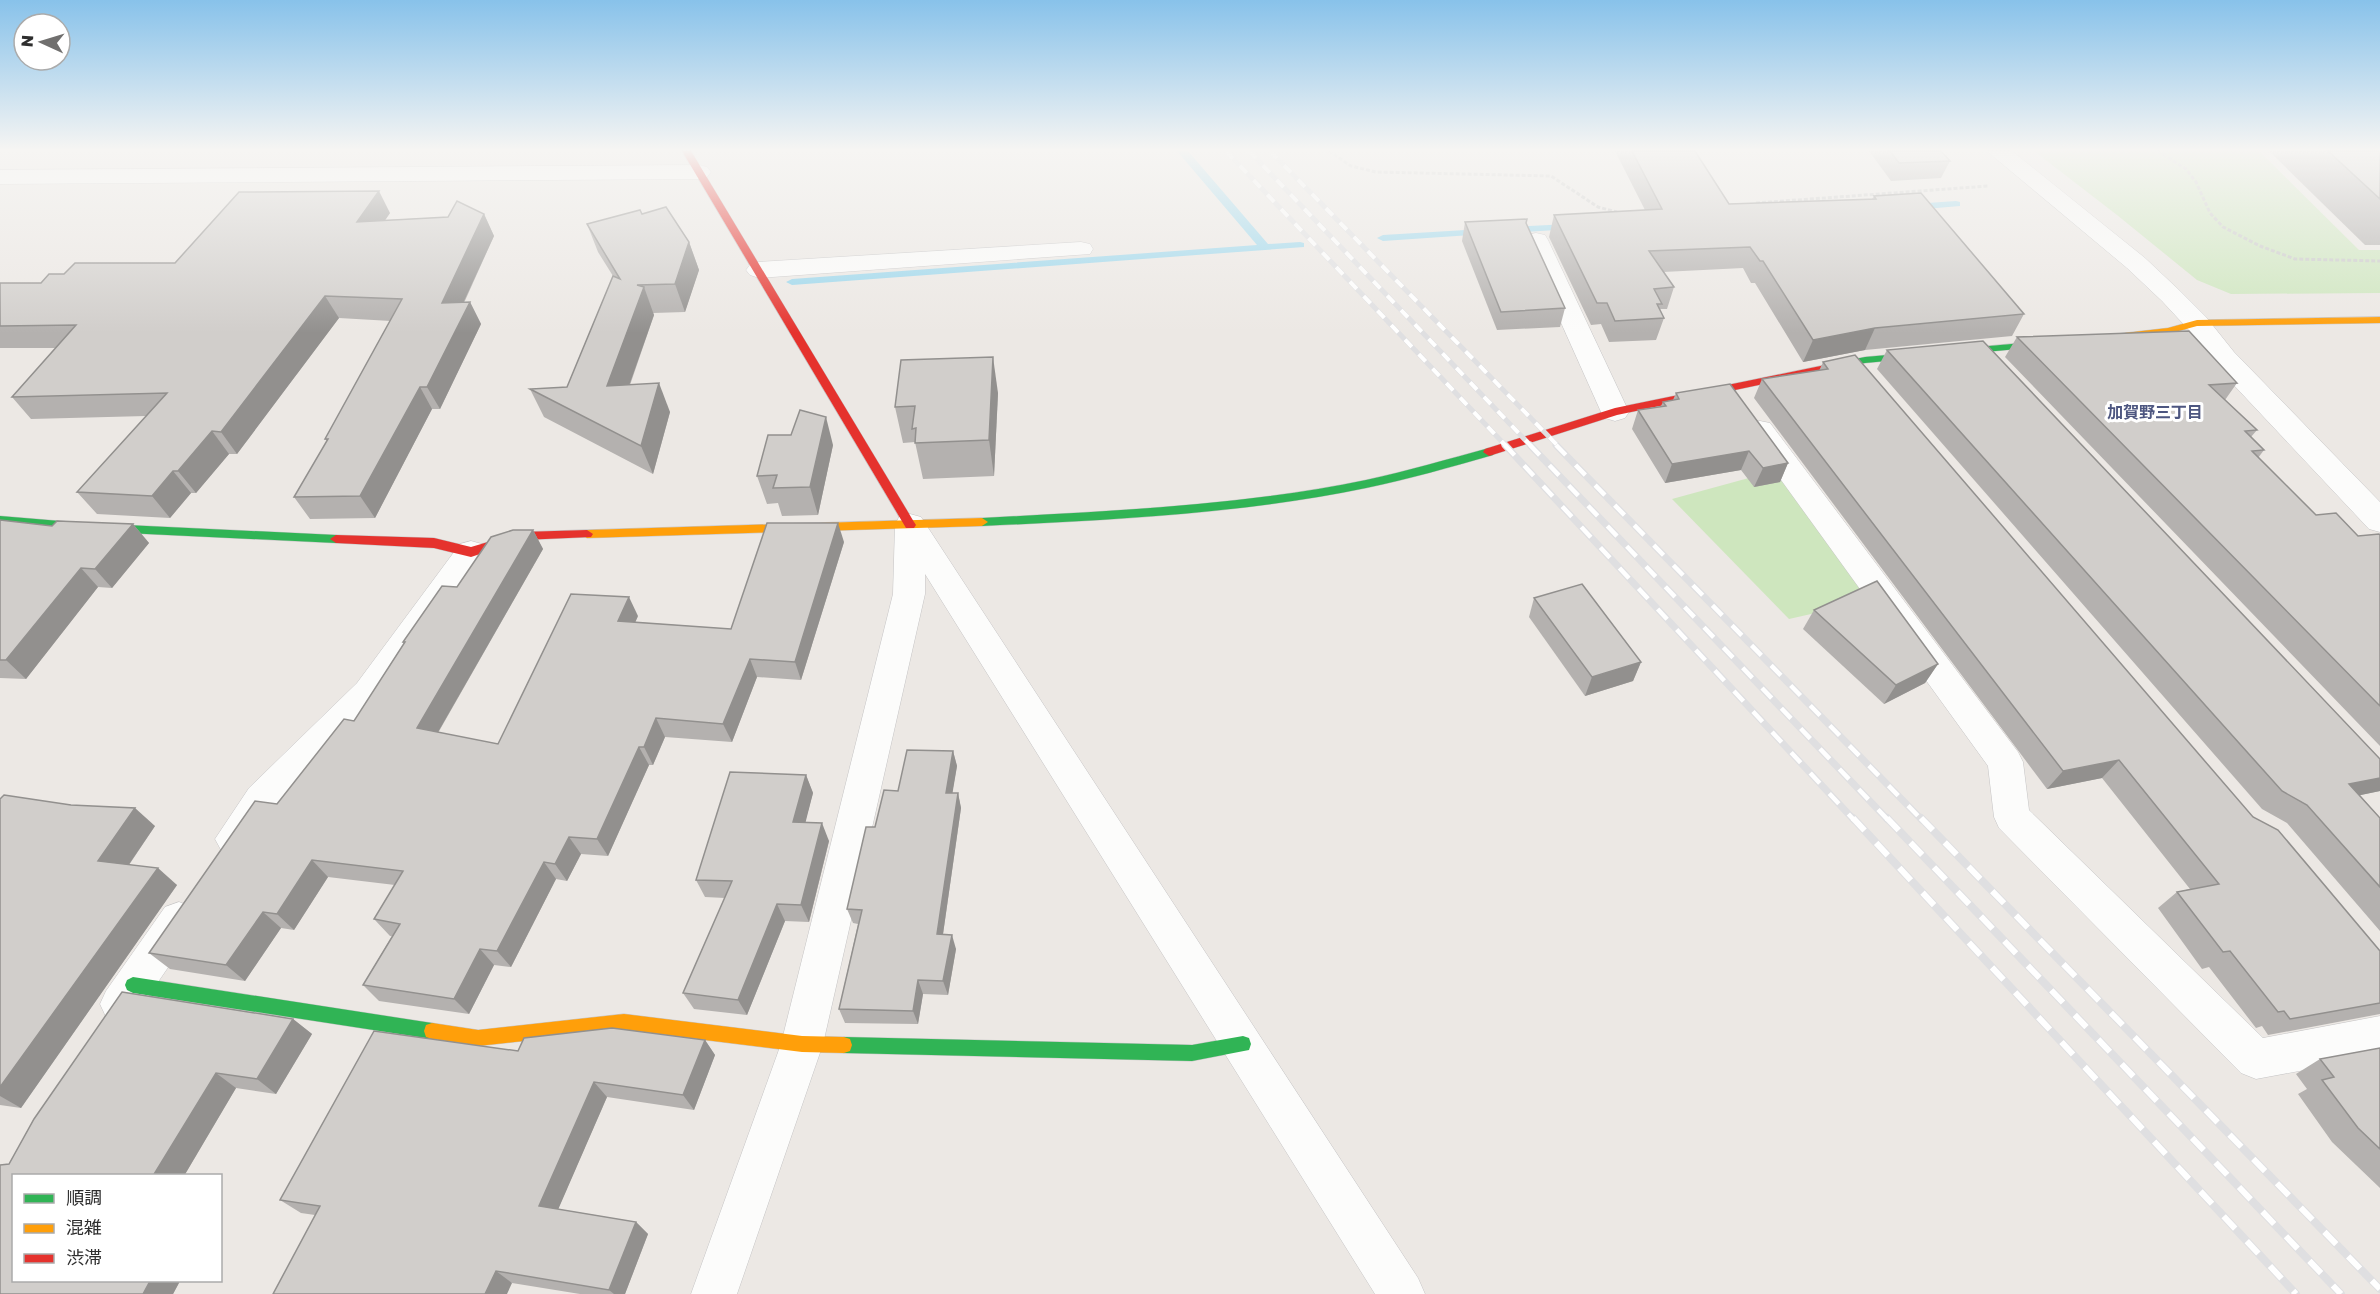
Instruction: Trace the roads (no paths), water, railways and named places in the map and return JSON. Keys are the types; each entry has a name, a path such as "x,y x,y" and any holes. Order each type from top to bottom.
{"street":[{"path":"723,211 910,525 1402,1294"},
{"path":"2072,211 2136,263 2198,323 2224,358 2380,521"},
{"path":"1536,240 1615,412"},
{"path":"759,270 1080,249"},
{"path":"2089,340 2168,331 2198,323 2380,320"},
{"path":"0,520 84,527 434,543 471,552 522,536 910,525 1123,515 1263,501 1431,471 1615,412 1853,362 1979,348 2067,342"},
{"path":"1979,348 2004,374"},
{"path":"1853,362 1876,389"},
{"path":"1729,388 2005,762 2013,817 2256,1059 2380,1036"},
{"path":"714,1294 802,1044 909,594 910,525"},
{"path":"100,1032 262,800 369,692 471,552"},
{"path":"133,985 478,1038 624,1022 802,1044 1192,1053 1243,1044"}],"waterway":[{"path":"1234,211 1266,248"},
{"path":"1509,230 1569,227"},
{"path":"1383,238 1482,232"},
{"path":"1266,248 1300,245"},
{"path":"792,282 1266,248"}],"railway":[{"path":"1283,211 1506,446"},
{"path":"1307,211 1531,446"},
{"path":"1329,211 1558,446"},
{"path":"1505,445 1854,820"},
{"path":"1530,445 1888,820"},
{"path":"1556,445 1922,820"},
{"path":"1853,818 2296,1294"},
{"path":"1887,818 2341,1294"},
{"path":"1921,818 2380,1289"}],"district":[{"name":"加賀野三丁目","path":"2155,412"}]}
